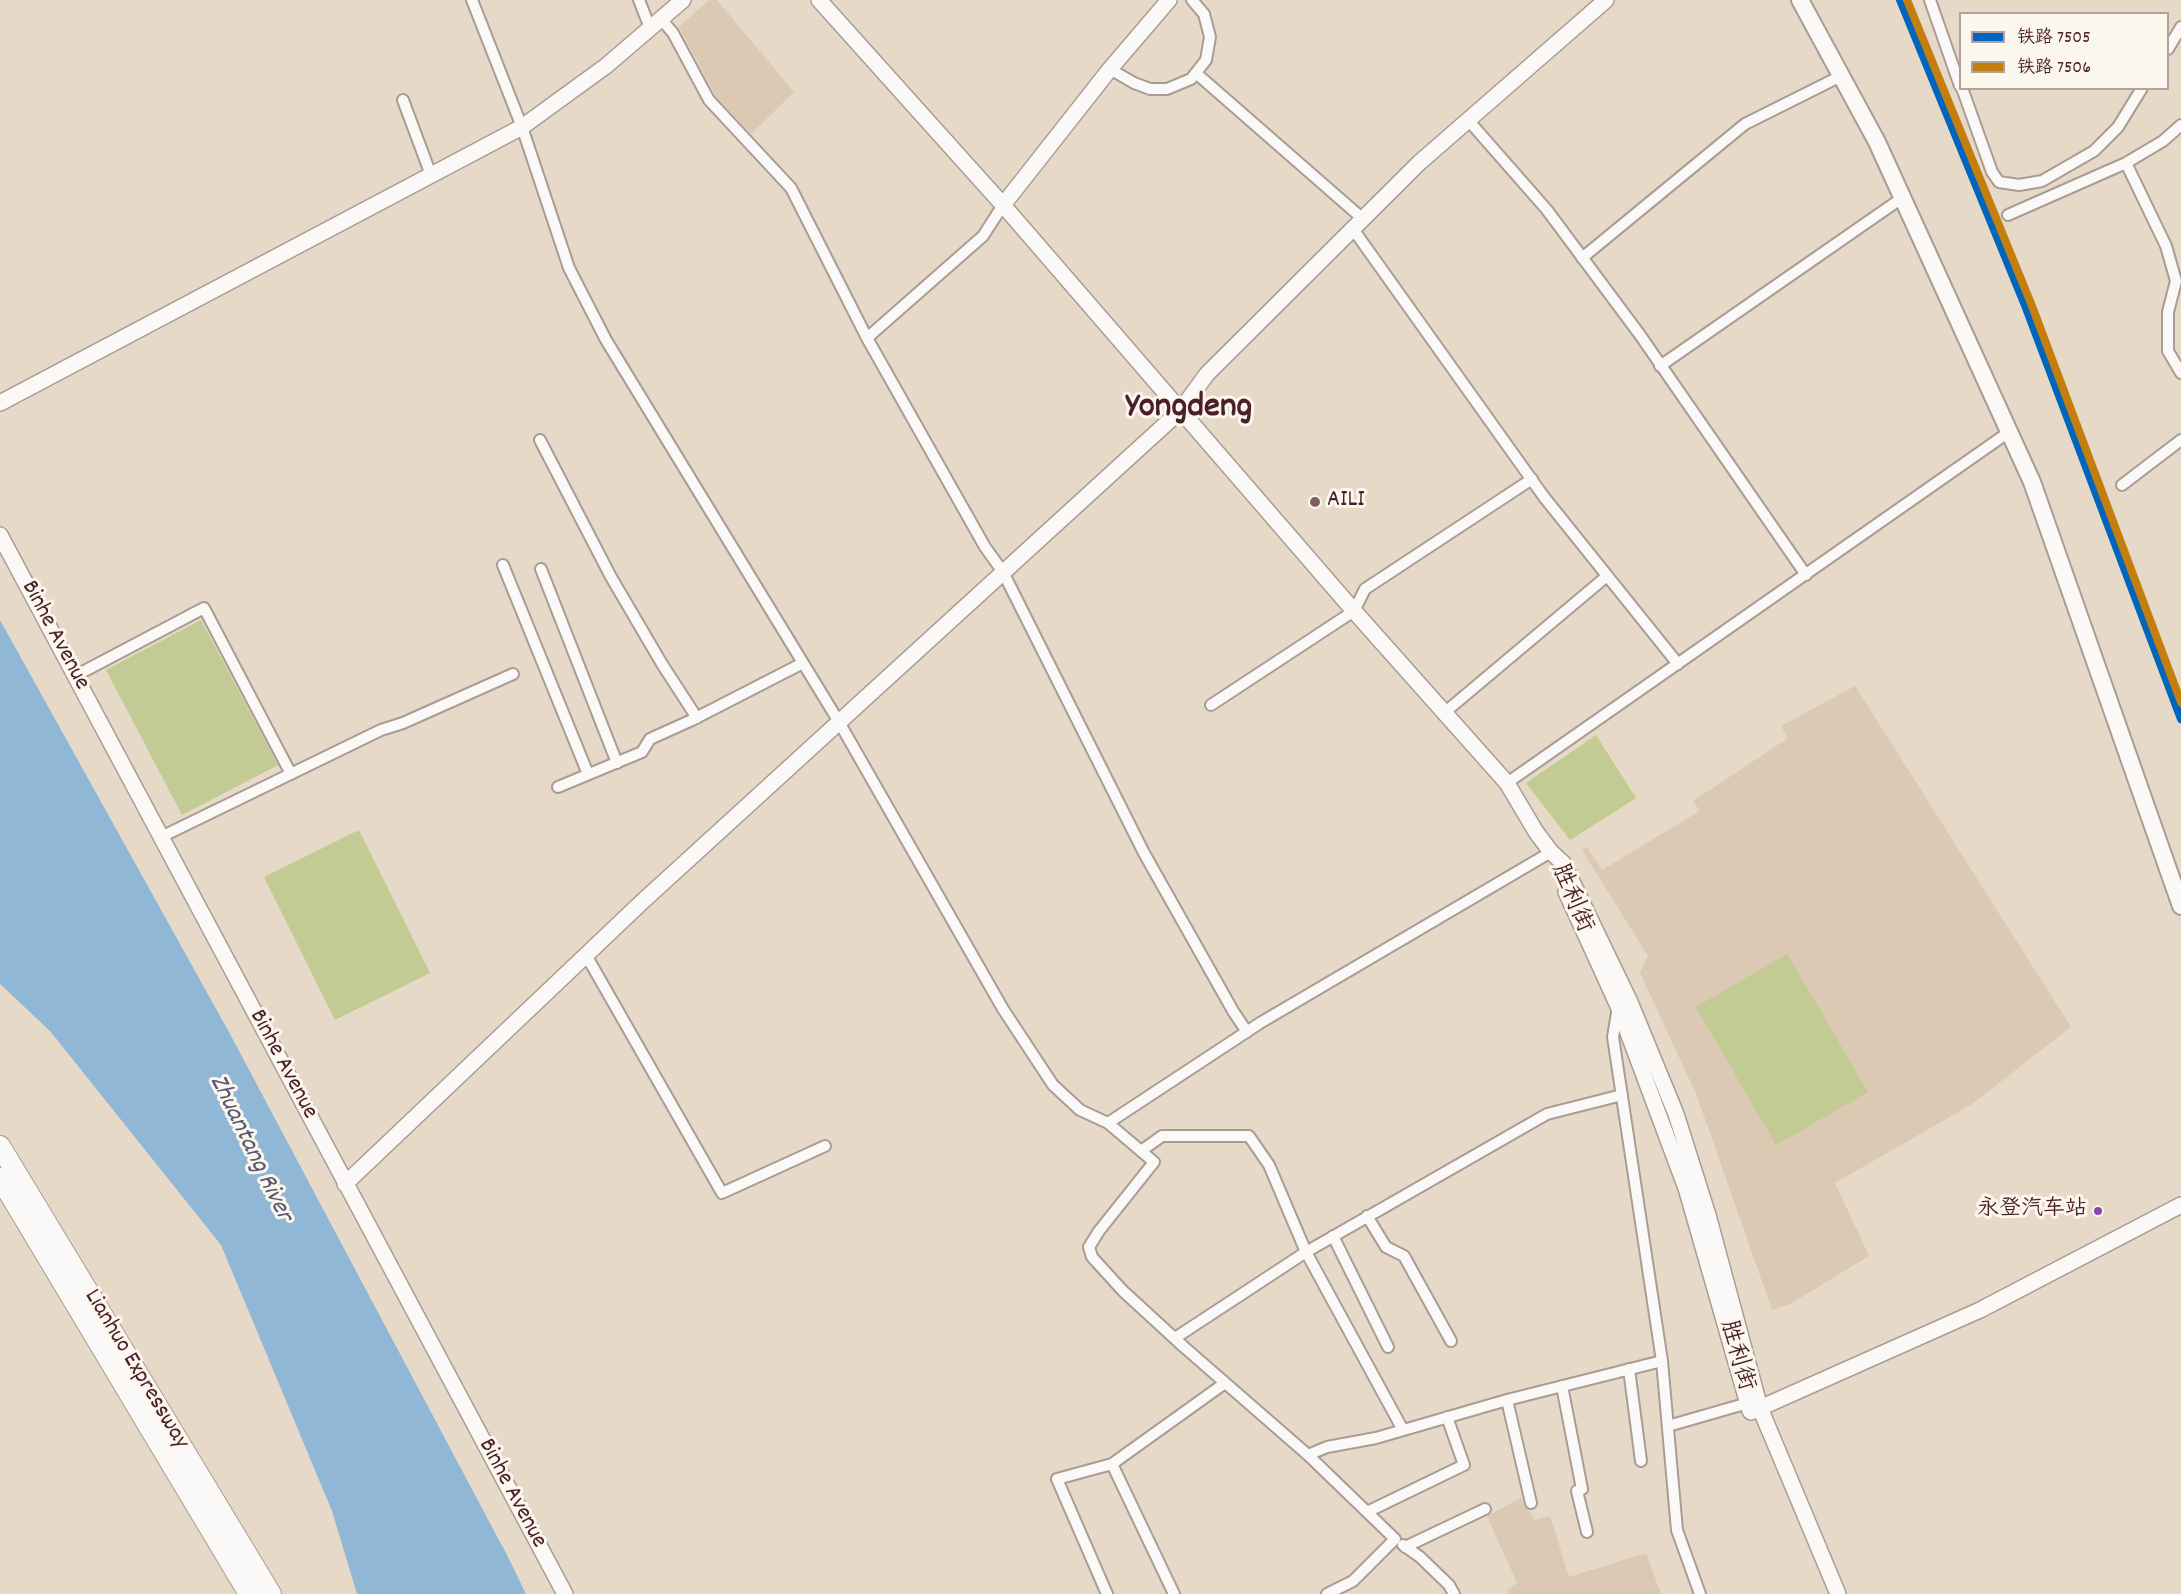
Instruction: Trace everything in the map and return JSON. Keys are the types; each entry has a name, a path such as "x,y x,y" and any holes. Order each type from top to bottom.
{"highway":[{"name":"Lianhuo Expressway","path":"0,1146 272,1594"},
{"name":"Lianhuo Expressway","path":"0,1178 249,1594"}],"main road":[{"path":"1800,0 1877,142 2032,482 2181,906"}],"street":[{"path":"472,0 522,127 569,268 606,340 804,663 1003,1009 1053,1085 1080,1110 1108,1124 1154,1162 1099,1231 1089,1247 1092,1257 1174,1338 1308,1455 1395,1539 1449,1585 1454,1594"},
{"path":"639,0 655,23 673,33 709,100 791,188 867,338 986,547 1004,572 1144,852 1247,1032"},
{"path":"0,403 522,127 606,66 683,0"},
{"path":"819,0 1003,205 1354,611 1507,783 1551,852 1247,1032 1108,1124"},
{"path":"867,338 983,236 1003,205 1110,69 1169,0"},
{"path":"1110,69 1142,87 1159,90 1184,84 1197,74 1209,53 1210,37 1204,14 1192,0"},
{"path":"345,1184 586,955 1180,411 1207,374 1419,163 1606,0"},
{"path":"1930,0 1959,81"},
{"path":"2169,47 2181,27"},
{"path":"1197,74 1358,224 1532,479 1678,664"},
{"path":"1582,258 1745,124 1841,76"},
{"path":"1962,90 1992,172 1999,182 2019,185 2042,181 2094,151 2118,127 2141,90"},
{"path":"403,100 431,175"},
{"path":"1469,121 1546,210 1640,335 1806,574"},
{"path":"2008,215 2126,163 2163,141 2181,125"},
{"path":"2126,163 2166,246 2176,281 2168,312 2168,351 2181,373"},
{"path":"1660,366 1902,198"},
{"path":"1507,783 2009,432"},
{"path":"540,440 611,577 697,718"},
{"path":"2122,485 2181,440"},
{"path":"1211,705 1354,611 1365,590 1532,479"},
{"name":"Binhe Avenue","path":"0,535 565,1594"},
{"path":"503,565 588,774"},
{"path":"541,569 617,763"},
{"path":"1444,712 1607,576"},
{"path":"75,676 204,608 291,774"},
{"path":"558,787 642,752 650,739 697,718 804,663"},
{"path":"160,837 381,730 403,723 513,674"},
{"name":"胜利街","path":"1551,852 1554,867 1618,1006 1686,1188 1753,1408 1827,1594"},
{"name":"胜利街","path":"1551,852 1563,863 1630,1002 1676,1114 1708,1215 1753,1408 1838,1594"},
{"path":"586,955 722,1193 825,1146"},
{"path":"1618,1006 1613,1037 1662,1360 1677,1530 1700,1594"},
{"path":"1174,1338 1306,1252 1547,1114 1622,1095"},
{"path":"1141,1151 1162,1136 1249,1136 1269,1166 1306,1252 1403,1430"},
{"path":"1668,1426 1753,1408 1980,1310 2181,1205"},
{"path":"1367,1216 1386,1247 1404,1256 1451,1341"},
{"path":"1333,1236 1388,1347"},
{"path":"1308,1455 1327,1447 1376,1438 1507,1400 1662,1360"},
{"path":"1629,1369 1641,1461"},
{"path":"1107,1594 1057,1479 1112,1464 1225,1383"},
{"path":"1562,1386 1582,1489 1577,1491 1587,1532"},
{"path":"1507,1400 1531,1503"},
{"path":"1367,1512 1464,1465 1447,1418"},
{"path":"1112,1464 1174,1594"},
{"path":"1405,1547 1485,1509"},
{"path":"1327,1594 1353,1581 1395,1539"}],"shaded area":[{"path":"709,0 717,0 794,92 751,134 717,98 679,27"},
{"path":"1855,686 2071,1027 1972,1104 1835,1183 1869,1256 1790,1304 1772,1310 1697,1096 1640,973 1648,956 1582,850 1587,847 1602,870 1700,811 1693,801 1788,738 1781,726"},
{"path":"1521,1498 1535,1520 1550,1516 1569,1577 1646,1553 1661,1594 1509,1594 1507,1590 1517,1583 1487,1516"}],"green space":[{"path":"201,620 278,765 182,815 106,670"},
{"path":"1596,735 1636,798 1570,840 1526,783"},
{"path":"359,830 430,973 335,1020 264,877"},
{"path":"1787,954 1868,1092 1776,1145 1696,1007"}],"water":[{"name":"Zhuantang River","path":"0,620 230,1034 526,1594 357,1594 332,1511 221,1245 50,1031 0,984"}],"rail line":[{"name":"7505","path":"1900,0 2026,308 2181,719"},
{"name":"7506","path":"1907,0 2032,306 2181,702"}],"place":[{"name":"AILI","path":"1315,502"},
{"name":"永登汽车站","path":"2098,1211"}],"district":[{"name":"Yongdeng","path":"1189,410"}]}
